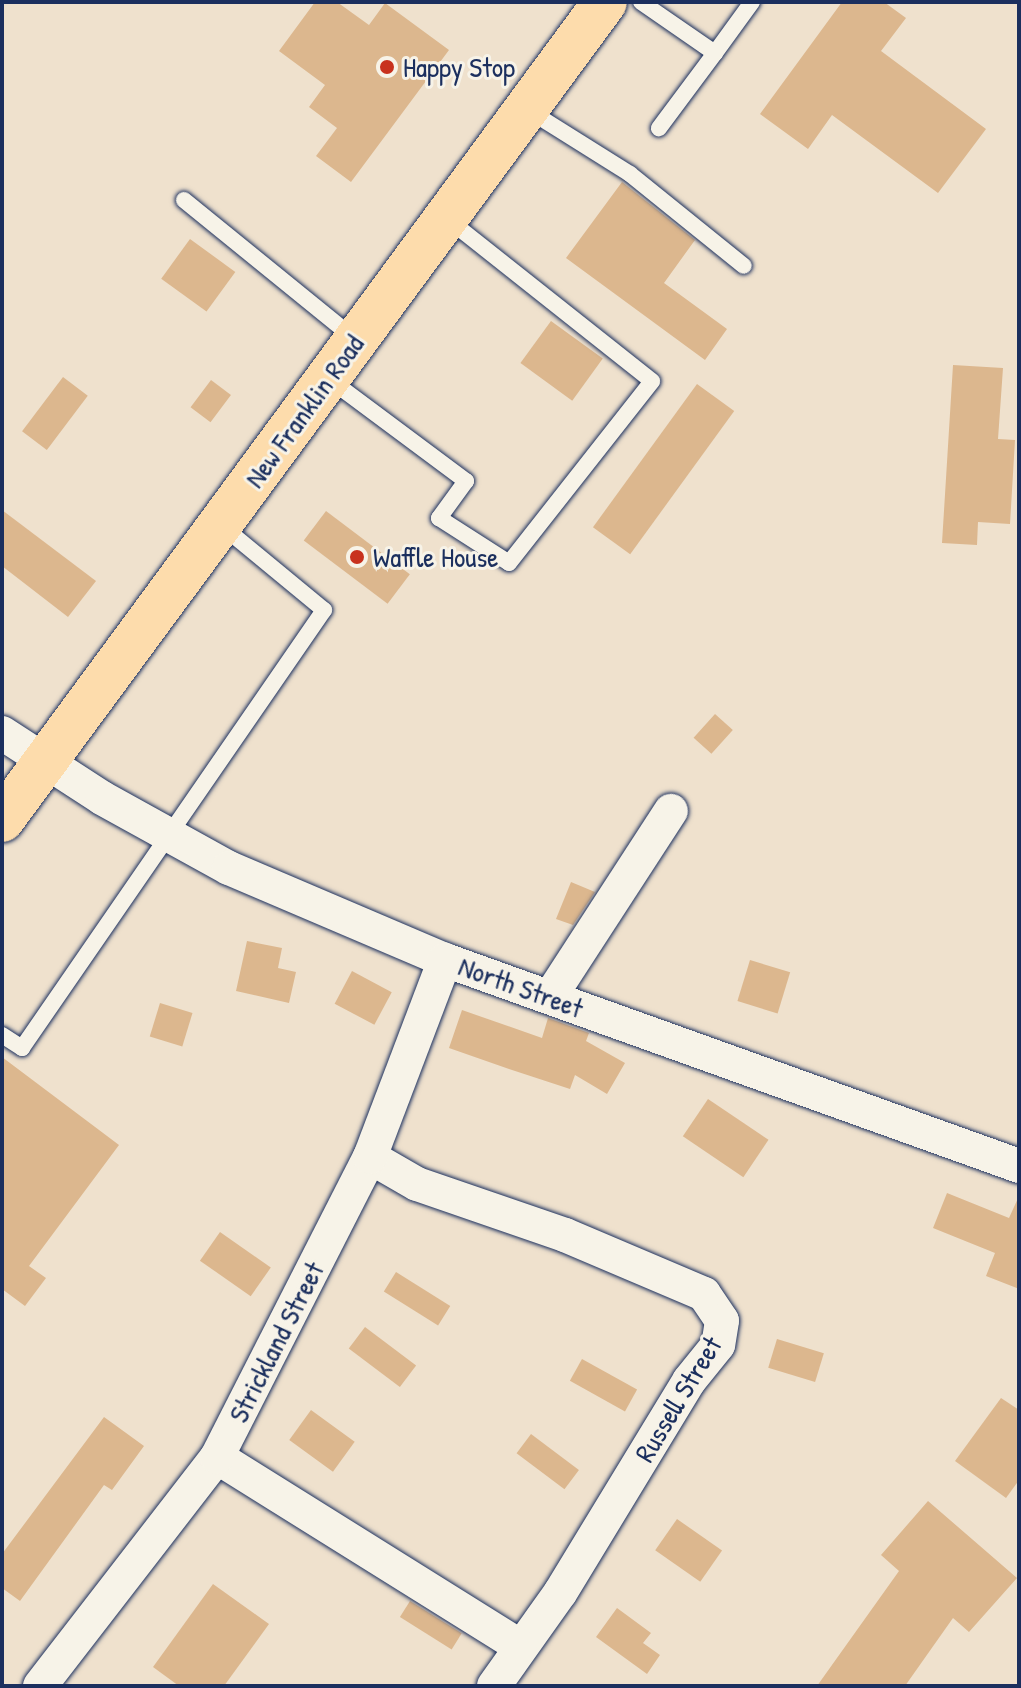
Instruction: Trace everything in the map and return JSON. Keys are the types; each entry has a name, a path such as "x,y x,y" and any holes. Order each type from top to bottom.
{"highway":[{"name":"New Franklin Road","path":"2,820 605,2"}],"street":[{"name":"North Street","path":"2,733 44,763 169,837 229,868 445,960 1019,1166"},
{"path":"550,997 671,811"},
{"name":"Strickland Street","path":"40,1686 217,1457 370,1157 445,960"},
{"name":"Russell Street","path":"370,1157 417,1184 565,1235 704,1294 722,1321 711,1355 689,1381 560,1593 494,1686"},
{"path":"217,1457 520,1646"}],"lane":[{"path":"641,2 715,53"},
{"path":"659,128 752,2"},
{"path":"527,109 630,174 744,266"},
{"path":"184,200 356,340"},
{"path":"328,378 466,481 439,518 509,563 652,381 446,218"},
{"path":"2,1035 22,1048 324,610 220,524"}],"building":[{"name":"Happy Stop","path":"315,2 337,2 369,25 385,3 449,50 351,182 316,156 337,128 309,107 325,85 279,51"},
{"path":"842,2 884,2 906,18 881,51 986,129 938,193 832,115 808,149 760,114"},
{"path":"622,182 695,240 664,283 727,329 705,360 566,258"},
{"path":"190,239 235,272 207,312 161,279"},
{"path":"551,321 603,359 572,401 520,363"},
{"path":"953,365 1003,368 998,439 1015,440 1010,524 978,522 977,545 942,543"},
{"path":"63,377 88,396 47,450 22,431"},
{"path":"211,380 231,395 211,422 191,407"},
{"path":"697,384 734,411 630,554 593,527"},
{"path":"2,510 96,581 68,617 2,566"},
{"name":"Waffle House","path":"326,511 410,574 388,604 304,541"},
{"path":"715,714 733,730 711,754 694,738"},
{"path":"571,882 595,892 573,925 556,919"},
{"path":"247,941 282,948 278,968 296,972 289,1003 236,991"},
{"path":"750,960 790,972 778,1013 737,1001"},
{"path":"352,971 392,992 374,1025 335,1004"},
{"path":"160,1003 193,1013 182,1046 150,1036"},
{"path":"462,1010 542,1038 548,1018 589,1033 586,1041 625,1063 607,1094 575,1075 570,1089 449,1048"},
{"path":"2,1057 119,1145 29,1266 46,1278 25,1306 2,1289"},
{"path":"708,1099 769,1140 743,1177 683,1136"},
{"path":"947,1193 1009,1218 1019,1196 1019,1289 986,1276 995,1253 933,1228"},
{"path":"220,1232 271,1268 251,1296 200,1261"},
{"path":"396,1272 450,1306 438,1325 384,1292"},
{"path":"365,1327 416,1366 400,1387 349,1349"},
{"path":"777,1339 824,1353 815,1382 768,1368"},
{"path":"582,1359 637,1390 625,1411 570,1381"},
{"path":"1001,1398 1019,1410 1019,1480 1006,1498 955,1461"},
{"path":"311,1410 355,1442 333,1472 289,1440"},
{"path":"104,1417 144,1446 112,1490 104,1485 20,1601 2,1588 2,1554"},
{"path":"531,1434 579,1470 564,1489 517,1453"},
{"path":"928,1501 1017,1578 969,1632 953,1618 905,1686 817,1686 899,1571 881,1555"},
{"path":"677,1519 722,1551 700,1582 655,1550"},
{"path":"213,1584 269,1624 224,1686 179,1686 153,1667"},
{"path":"410,1601 462,1633 452,1649 400,1617"},
{"path":"617,1608 651,1633 643,1643 660,1655 647,1674 596,1637"}],"place":[{"name":"Happy Stop","path":"387,67"},
{"name":"Waffle House","path":"357,557"}]}
